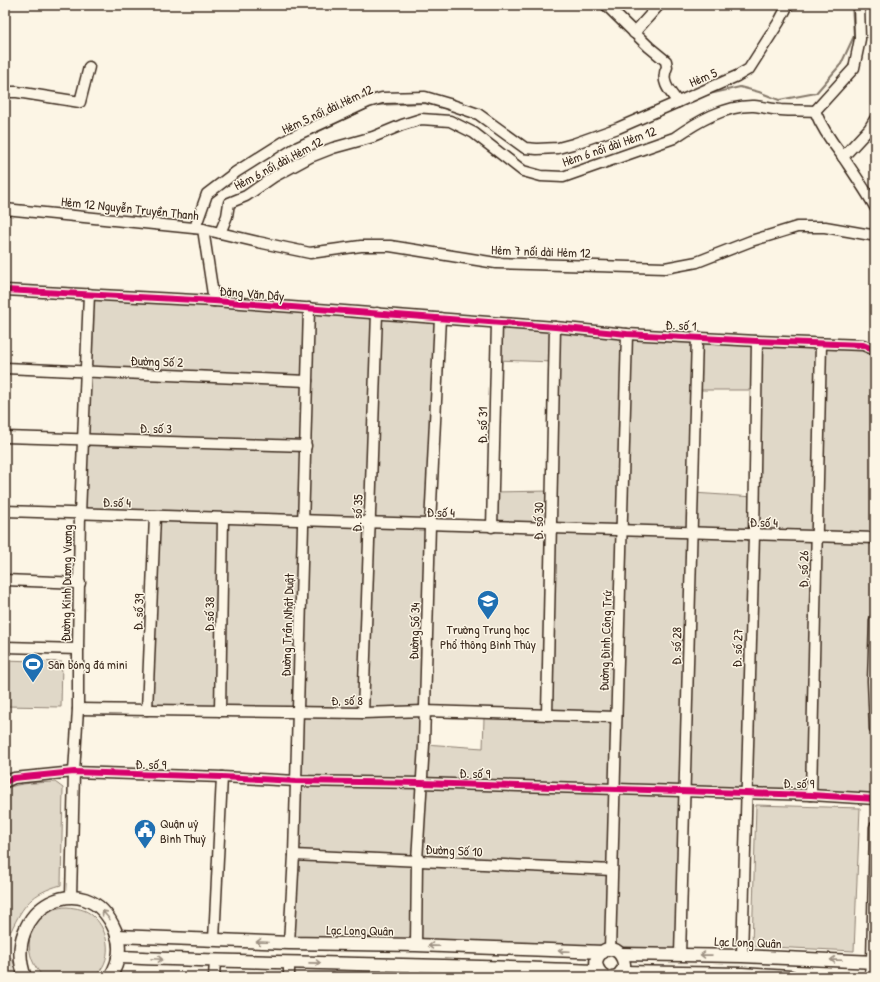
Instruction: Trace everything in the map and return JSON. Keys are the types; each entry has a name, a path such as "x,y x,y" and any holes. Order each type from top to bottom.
{"main road":[{"path":"25,977 13,953 13,937 25,918 37,906 53,898 71,897 87,900 100,909 111,921 119,946 114,971 110,977"},
{"name":"Lạc Long Quân","path":"117,936 290,943 416,945 873,961"},
{"path":"214,940 215,961"},
{"path":"289,962 290,943"},
{"path":"415,971 416,945"},
{"path":"602,974 596,964 599,955 611,952 624,963 617,975"},
{"path":"680,955 680,975"},
{"path":"742,956 742,976"},
{"path":"118,957 289,962 415,971 602,974"},
{"path":"871,977 873,961"},
{"path":"617,975 790,977"}],"street":[{"name":"Hẻm 5","path":"606,5 634,33 666,61 667,67 664,73 664,79 671,93 678,102 737,76 749,68 779,22 788,5"},
{"path":"634,33 659,5"},
{"path":"859,5 860,39 854,68 816,111 818,118 831,140 867,192 875,207"},
{"path":"5,92 17,92 80,102 89,68"},
{"name":"Hẻm 5 nối dài Hẻm 12","path":"199,228 207,194 236,172 290,138 368,102 382,98 425,97 449,104 478,114 525,148 538,149 558,148 573,144 618,128 678,102"},
{"name":"Hẻm 6 nối dài Hẻm 12","path":"220,233 227,216 229,203 246,196 275,176 333,148 373,137 421,119 450,121 474,133 523,171 541,176 563,177 674,138 686,129 720,111 736,107 753,106 780,110 816,111"},
{"path":"842,157 870,129 875,119"},
{"name":"Hẻm 12 Nguyễn Truyền Thanh","path":"5,209 199,228 214,301"},
{"name":"Hẻm 7 nối dài Hẻm 12","path":"199,228 310,253 361,246 390,246 496,263 665,268 697,262 751,241 797,226 825,226 875,235"},
{"name":"Đặng Văn Dầy","path":"5,290 214,301 497,323"},
{"name":"Đường Kinh Dương Vương","path":"71,897 74,772 78,709 80,514 89,294"},
{"name":"Đường Trần Nhật Duật","path":"290,943 294,855 310,308"},
{"name":"Đ. số 35","path":"363,713 377,313"},
{"name":"Đường Số 34","path":"416,945 417,861 430,525 440,318"},
{"name":"Đ. số 1","path":"497,323 627,334 863,346 875,350"},
{"name":"Đ. số 31","path":"492,527 497,323"},
{"name":"Đ. số 30","path":"547,715 555,327"},
{"name":"Đường Đinh Công Trứ","path":"611,952 614,788 627,334"},
{"name":"Đ. số 28","path":"680,955 697,337"},
{"name":"Đ. số 27","path":"742,956 754,535 757,341"},
{"name":"Đ, số 26","path":"811,795 822,344"},
{"name":"Đường Số 2","path":"5,368 307,381"},
{"name":"Đ. số 3","path":"5,437 306,446"},
{"name":"Đ.số 4","path":"5,512 875,538"},
{"name":"Đ. số 39","path":"147,710 155,516"},
{"name":"Đ.số 38","path":"220,711 223,518"},
{"path":"5,580 80,583"},
{"path":"875,621 873,681 875,729"},
{"path":"5,647 78,649"},
{"name":"Đ, số 8","path":"78,709 298,713 424,711 616,717"},
{"name":"Đ. số 9","path":"5,782 14,778 74,772 296,781 614,788 875,798"},
{"path":"214,940 222,777"},
{"path":"873,961 875,827"},
{"name":"Đường Số 10","path":"294,855 612,870"},
{"path":"214,977 215,961"},
{"path":"289,962 289,977"}],"shaded area":[{"path":"89,294 440,318 424,744 483,748 484,718 547,715 550,529 492,527 493,492 551,491 554,362 496,360 497,323 875,350 875,799 685,791 680,955 289,943 298,713 150,707 157,517 80,514","holes":["695,390 756,390 754,497 693,493"]},
{"name":"Trường Trung học Phổ thông Bình Thủy","path":"432,527 548,530 544,713 427,712"},
{"name":"Sân bóng đá mini","path":"5,660 62,662 61,707 5,706"},
{"path":"55,782 63,788 61,885 51,888 36,896 24,907 11,931 5,931 5,789 23,784"},
{"path":"756,805 860,808 854,951 752,946"},
{"path":"67,907 81,909 93,916 99,922 106,938 107,956 100,971 93,977 44,977 32,960 30,940 32,931 37,922 44,915 54,909"},
{"path":"5,958 12,958 20,977 5,977"}],"waterway":[{"path":"705,95 740,87 759,92 779,100 816,93 841,64 854,36 852,5"},
{"path":"376,105 425,103 454,111"},
{"path":"310,134 372,106"}],"cycle path":[{"path":"5,290 214,301 555,327 627,334 863,345 875,350"},
{"path":"5,782 14,778 74,772 296,781 421,783 811,795 875,799"}],"place":[{"name":"Trường Trung học Phổ thông Bình Thủy","path":"488,620"},
{"name":"Sân bóng đá mini","path":"33,684"},
{"name":"Quận uỷ Bình Thuỷ","path":"145,850"}]}
